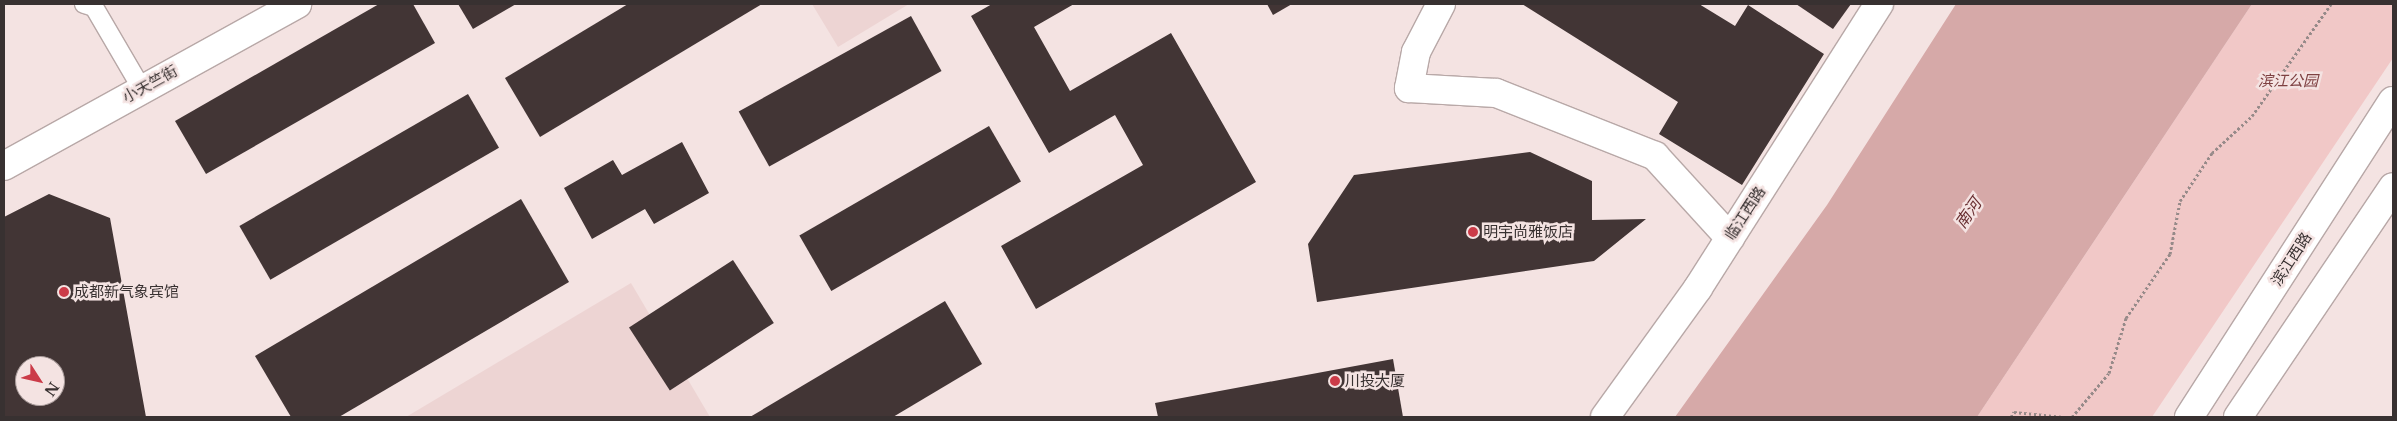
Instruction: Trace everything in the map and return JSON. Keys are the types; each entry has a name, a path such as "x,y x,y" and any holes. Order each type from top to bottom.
{"street":[{"name":"小天竺街","path":"4,166 297,4"},
{"path":"1441,4 1416,52 1409,88 1496,93 1654,156 1730,238"},
{"name":"临江西路","path":"1605,417 1698,288 1879,4"},
{"name":"滨江西路","path":"2189,417 2393,101"},
{"path":"2238,417 2393,187"}],"lane":[{"path":"84,4 94,7 142,89"}],"path":[{"path":"2072,417 2109,373 2126,318 2170,254 2180,200 2212,152 2252,116 2331,4"},
{"path":"2011,417 2014,412 2064,417"}],"shaded area":[{"path":"812,4 909,4 838,47"},
{"path":"631,283 710,417 406,417"}],"green space":[{"name":"滨江公园","path":"2252,4 2393,4 2393,58 2152,417 1977,417"}],"water":[{"name":"南河","path":"1956,4 2252,4 1977,417 1675,417 1827,205"}],"building":[{"path":"379,4 413,4 435,43 206,174 175,121"},
{"path":"458,4 516,4 473,29"},
{"path":"628,4 762,4 540,137 505,78"},
{"path":"992,4 1074,4 1034,27 1070,91 1171,33 1256,182 1036,309 1001,246 1143,165 1115,115 1049,153 971,16"},
{"path":"1267,4 1292,4 1273,15"},
{"path":"1522,4 1699,4 1735,26 1748,5 1824,54 1742,185 1659,134 1678,102"},
{"path":"1796,4 1851,4 1833,29"},
{"path":"911,16 942,71 769,167 739,112"},
{"path":"468,94 499,148 270,280 239,226"},
{"path":"989,126 1021,181 831,291 799,236"},
{"path":"682,142 709,193 654,224 645,209 592,239 564,188 613,160 622,175"},
{"name":"明宇尚雅饭店","path":"1530,152 1592,181 1592,220 1646,219 1594,261 1317,302 1308,244 1354,175"},
{"name":"成都新气象宾馆","path":"49,194 110,218 146,417 4,417 4,217"},
{"path":"521,199 569,282 339,417 291,417 255,356"},
{"path":"733,260 774,323 670,390 629,328"},
{"path":"945,301 982,364 893,417 750,417"},
{"name":"川投大厦","path":"1393,359 1403,417 1158,417 1155,403"}],"place":[{"name":"明宇尚雅饭店","path":"1473,232"},
{"name":"成都新气象宾馆","path":"64,292"},
{"name":"川投大厦","path":"1335,381"}]}
